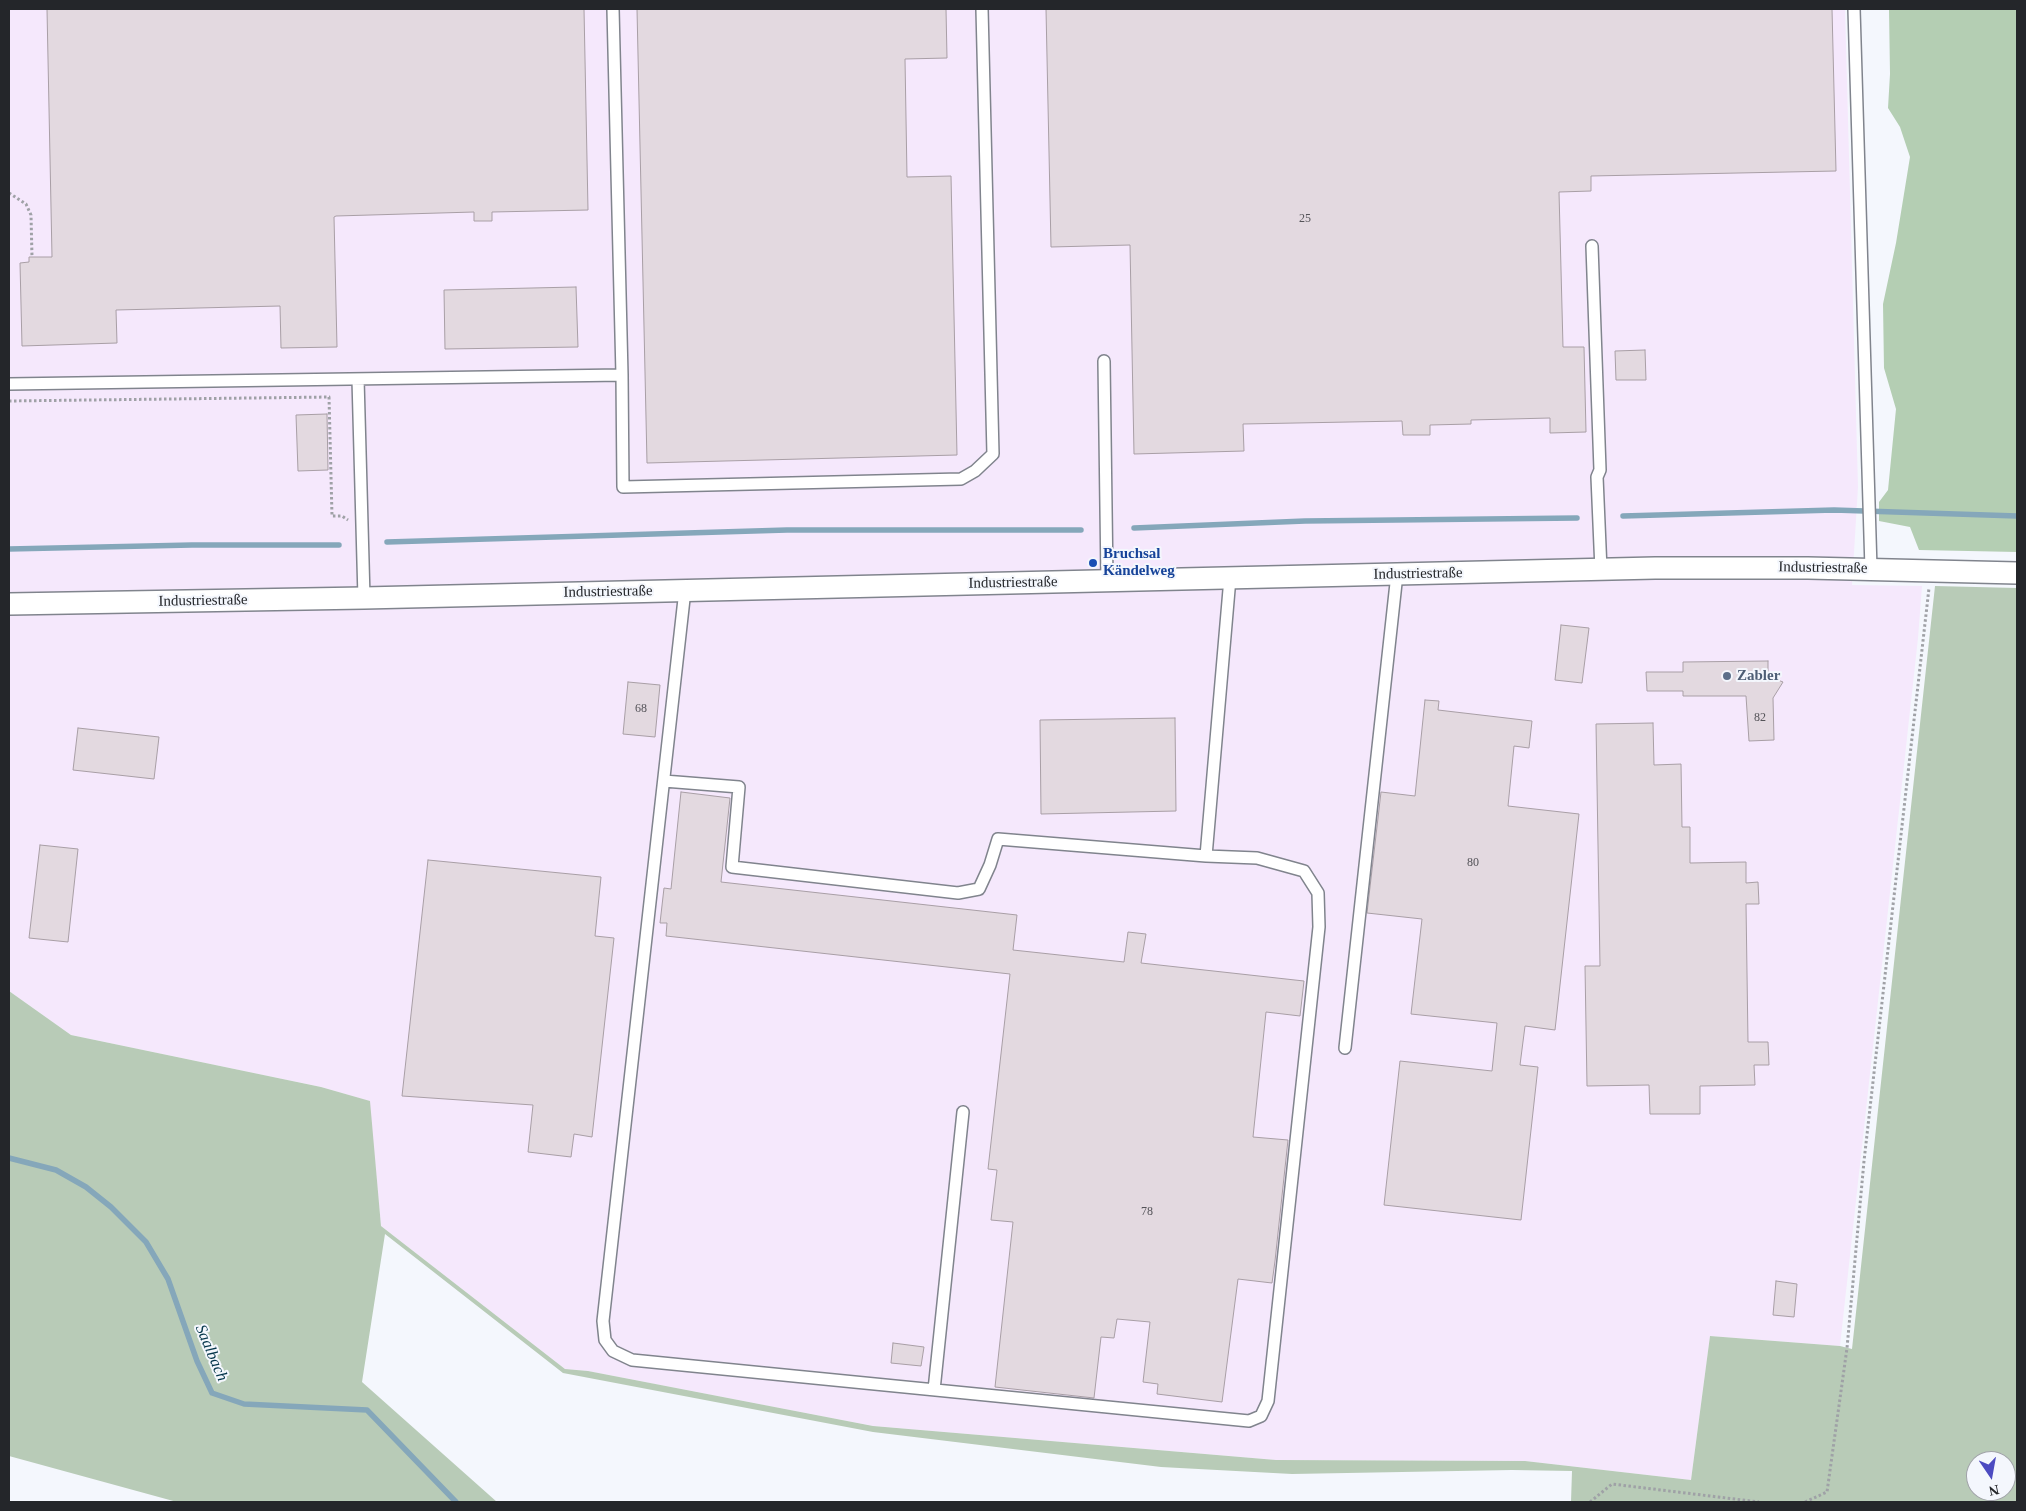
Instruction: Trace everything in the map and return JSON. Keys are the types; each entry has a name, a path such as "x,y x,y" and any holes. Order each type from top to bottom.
{"street":[{"name":"Industriestraße","path":"9,604 685,590 1107,573 1230,578 1601,570 1808,568 2017,573"}],"lane":[{"path":"613,9 623,487 961,479 975,471 993,454 982,9"},
{"path":"1854,9 1871,569"},
{"path":"1592,246 1600,460 1600,470 1597,477 1601,570"},
{"path":"1104,360 1107,573"},
{"path":"9,384 622,375"},
{"path":"358,379 364,598"},
{"path":"1345,1048 1397,574"},
{"path":"1206,856 1230,578"},
{"path":"664,781 739,787 732,867 958,893 979,889 990,865 998,839 1206,856 1257,858 1304,871 1318,893 1319,927 1268,1401 1261,1416 1249,1421 632,1360 613,1351 605,1340 603,1321 685,590"},
{"path":"934,1390 963,1112"}],"path":[{"path":"9,194 26,204 31,215 32,257"},
{"path":"9,401 330,397 332,516 342,516 350,521 362,521"},
{"path":"1805,1502 1827,1492 1845,1358 1864,1161 1931,570"},
{"path":"1590,1502 1612,1484 1759,1502"}],"shaded area":[{"path":"9,9 1845,9 1858,487 1852,585 1922,586 1918,638 1840,1346 1710,1336 1691,1480 1525,1461 1276,1460 873,1426 588,1371 565,1369 381,1226 369,1101 321,1087 71,1035 9,991"}],"green space":[{"path":"1889,9 2017,9 2017,552 1919,550 1910,527 1879,521 1879,502 1888,490 1896,409 1884,368 1883,304 1896,243 1910,157 1900,127 1888,108 1890,74"},
{"path":"1935,586 2017,588 2017,1502 1571,1502 1572,1471 1512,1470 1292,1474 1161,1467 873,1432 563,1373 385,1234 362,1382 497,1502 177,1502 9,1456 9,991 71,1035 321,1087 370,1101 381,1226 565,1369 588,1371 873,1426 1276,1460 1525,1461 1691,1480 1710,1336 1840,1346 1852,1349"}],"building":[{"path":"47,9 584,9 588,210 492,212 492,221 474,221 474,212 334,217 337,347 281,348 280,306 116,310 117,343 22,346 20,263 29,262 29,257 52,257"},
{"path":"637,9 946,9 947,58 905,59 907,177 951,176 957,455 647,463"},
{"path":"1046,9 1832,9 1836,171 1591,176 1591,191 1559,192 1563,347 1584,347 1586,432 1550,433 1550,418 1471,420 1471,424 1430,425 1430,435 1403,435 1402,421 1243,424 1244,451 1134,454 1130,245 1051,247"},
{"path":"576,287 578,347 445,349 444,290"},
{"path":"1645,350 1646,380 1616,380 1615,351"},
{"path":"327,414 328,470 298,471 296,415"},
{"path":"1561,625 1589,628 1582,683 1555,680"},
{"path":"1768,661 1768,674 1773,673 1773,678 1783,682 1773,698 1774,740 1749,741 1746,696 1683,696 1683,691 1647,691 1646,672 1683,672 1683,662"},
{"path":"628,682 660,685 655,737 623,734"},
{"path":"1425,700 1439,701 1438,710 1532,721 1529,748 1514,746 1508,806 1579,814 1555,1030 1525,1026 1520,1065 1538,1067 1521,1220 1384,1205 1400,1061 1492,1071 1497,1023 1411,1014 1422,919 1367,913 1381,792 1415,796"},
{"path":"1175,718 1176,811 1041,814 1040,720"},
{"path":"1653,723 1654,765 1681,764 1682,827 1690,827 1690,863 1746,862 1746,883 1758,882 1759,904 1746,904 1748,1042 1768,1042 1769,1065 1754,1065 1755,1085 1700,1086 1700,1114 1650,1114 1649,1085 1587,1086 1585,966 1600,966 1596,724"},
{"path":"78,728 159,737 154,779 73,770"},
{"path":"681,792 730,798 721,882 1017,915 1013,950 1124,962 1128,932 1146,934 1141,963 1304,981 1300,1016 1266,1012 1253,1137 1288,1140 1275,1261 1272,1283 1238,1279 1222,1402 1157,1394 1158,1384 1143,1382 1150,1322 1117,1319 1114,1338 1101,1337 1094,1398 995,1387 1013,1222 991,1220 997,1170 988,1169 1010,974 666,936 667,923 660,923 664,888 671,889"},
{"path":"40,845 78,849 68,942 29,938"},
{"path":"428,860 601,877 595,936 614,938 592,1137 574,1134 571,1157 528,1152 533,1105 402,1096"},
{"path":"1776,1281 1797,1284 1794,1317 1773,1315"},
{"path":"893,1343 924,1347 921,1366 891,1363"}],"waterway":[{"path":"1623,516 1834,510 2017,516"},
{"path":"1134,528 1305,521 1577,518"},
{"path":"387,542 787,530 1081,530"},
{"path":"9,549 192,545 339,545"},
{"name":"Saalbach","path":"9,1158 56,1170 86,1187 111,1207 146,1242 168,1279 197,1361 212,1393 244,1404 367,1410 456,1502"}],"place":[{"name":"Bruchsal Kändelweg","path":"1093,563"},
{"name":"Zabler","path":"1727,676"}]}
